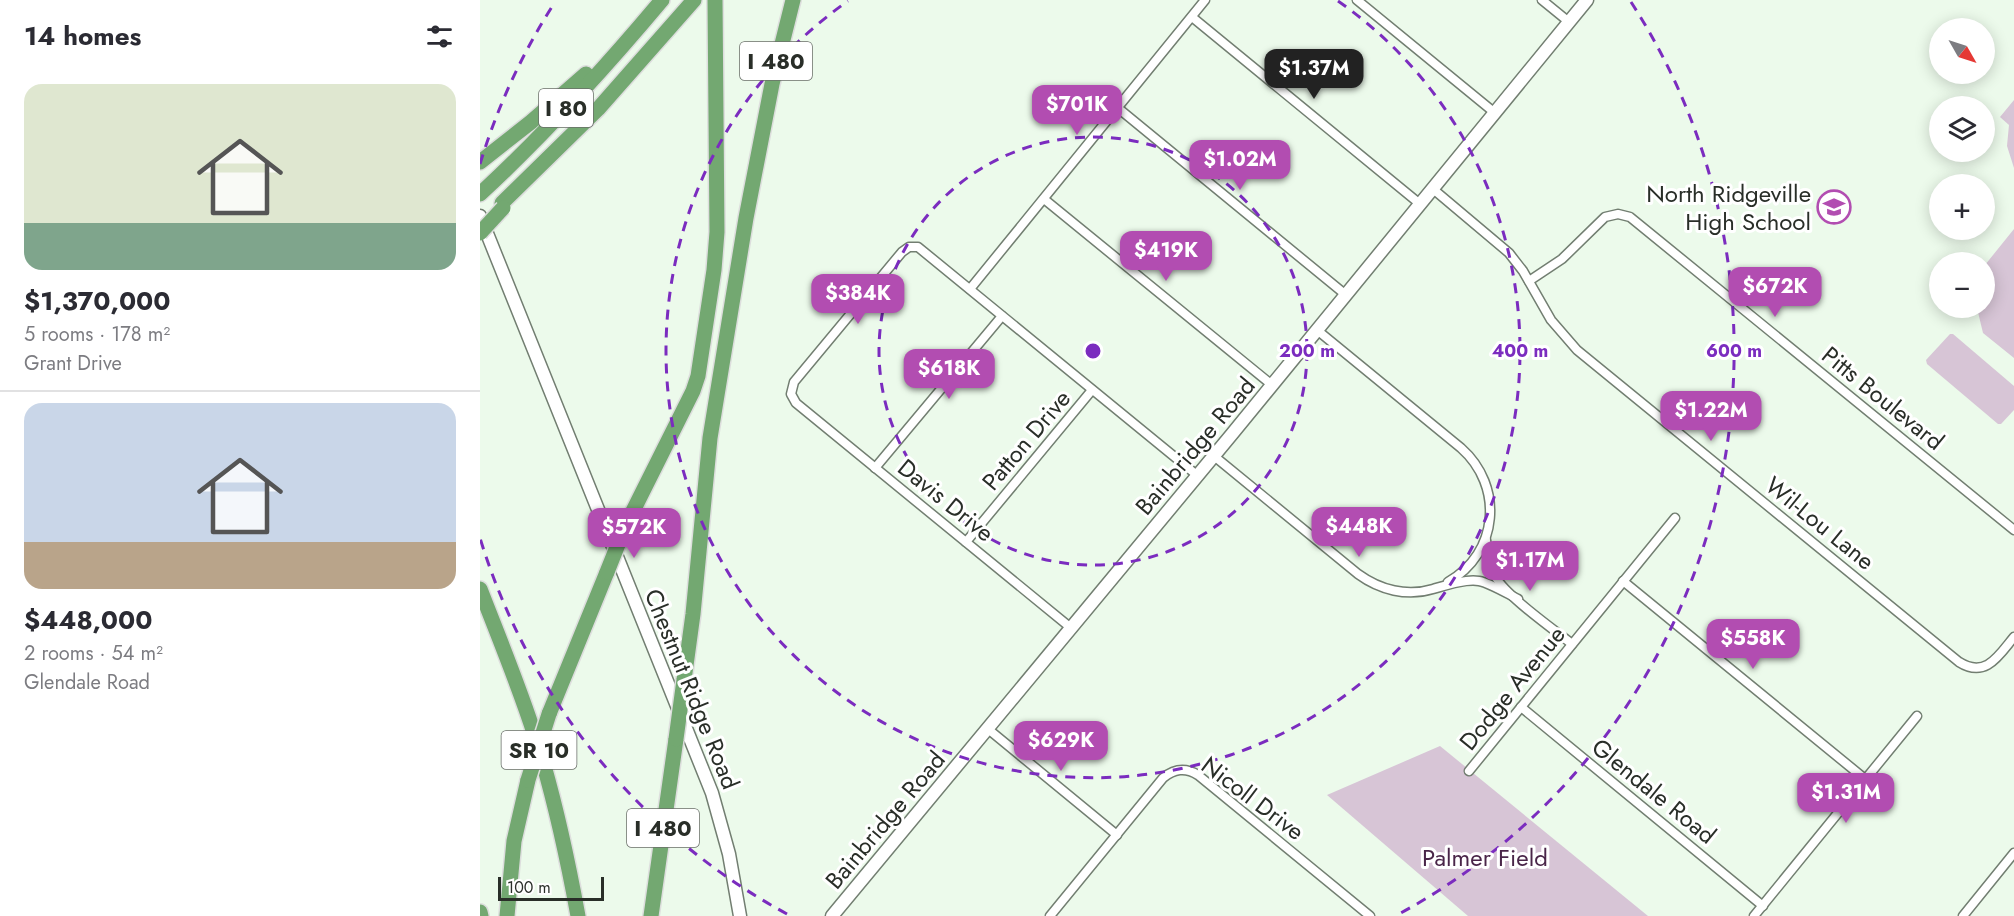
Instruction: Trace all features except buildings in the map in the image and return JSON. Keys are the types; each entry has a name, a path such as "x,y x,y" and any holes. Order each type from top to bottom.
{"highway":[{"name":"I 80","path":"480,194 549,127 662,0"},
{"name":"I 80","path":"480,223 503,205 633,71 694,0"},
{"name":"I 480","path":"651,916 693,614 710,438 746,218 772,84 793,0"},
{"name":"I 480","path":"507,916 514,841 528,780 549,714 625,527 693,391 699,374 714,270 717,232 715,7"},
{"path":"485,158 549,108 622,41 634,33"},
{"path":"480,233 503,205"},
{"name":"SR 10","path":"480,589 536,737 562,838 578,916"},
{"path":"480,912 481,916"}],"street":[{"path":"1198,476 970,289 1205,0"},
{"path":"1357,0 1494,113"},
{"path":"1542,0 1569,22"},
{"name":"Bainbridge Road","path":"832,916 1198,476 1587,0"},
{"path":"1192,16 1420,204"},
{"path":"1118,108 1346,295"},
{"name":"Wil-Lou Lane","path":"1432,189 1501,245 1529,281 1551,320 1577,350 1959,662 1971,668 1985,667 1996,659 2014,637"},
{"path":"1044,199 1272,386"},
{"name":"Pitts Boulevard","path":"1529,281 1562,259 1605,217 1617,214 1630,217 2014,530"},
{"name":"Chestnut Ridge Road","path":"480,216 712,793 724,834 740,916"},
{"name":"Davis Drive","path":"970,289 922,250 913,247 902,252 794,382 790,394 796,402 875,468 1071,628"},
{"path":"875,468 1002,316"},
{"path":"1317,330 1471,458 1483,476 1489,496 1491,517 1486,549 1496,578 1572,644"},
{"name":"Patton Drive","path":"966,542 1092,390"},
{"path":"1214,456 1369,582 1389,590 1410,592 1431,590 1445,584 1457,577 1472,563 1486,538"},
{"name":"Dodge Avenue","path":"1469,771 1675,518"},
{"path":"1445,584 1480,581 1518,599"},
{"path":"1623,581 1865,779"},
{"name":"Glendale Road","path":"1521,707 1762,906"},
{"path":"1754,916 1917,716"},
{"path":"988,729 1117,835"},
{"name":"Nicoll Drive","path":"1050,916 1170,772 1180,769 1192,771 1370,916"},
{"path":"1963,916 2014,853"}],"green space":[{"path":"2014,100 2014,168 2007,146 2009,125 2000,117"},
{"path":"2014,229 2014,358 1983,333 1979,318 1995,318 1995,253"},
{"path":"1950,334 1953,334 2014,386 2014,410 2001,424 1998,424 1927,364 1926,360"},
{"name":"Palmer Field","path":"1440,746 1648,916 1468,916 1327,795"}],"place":[{"name":"North Ridgeville High School","path":"1834,207"}]}
